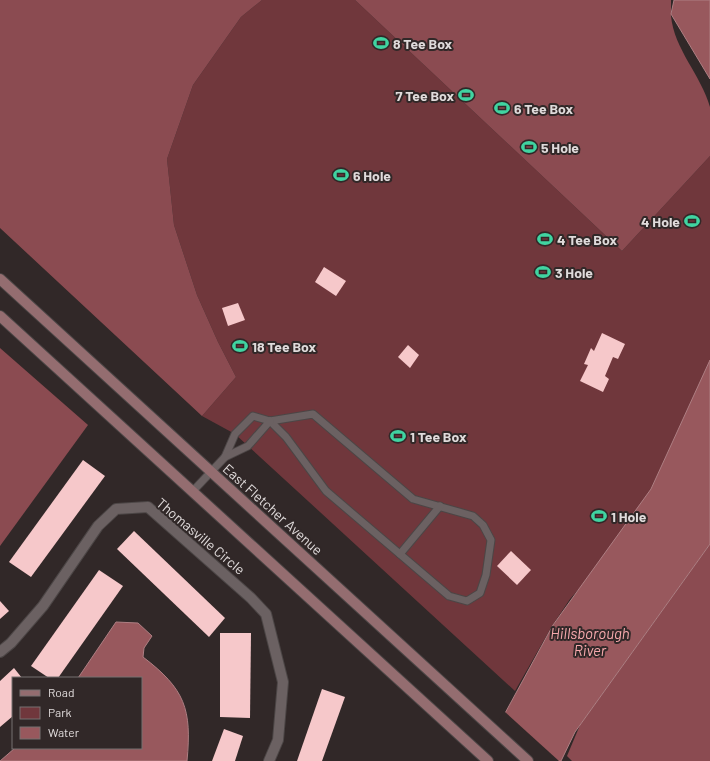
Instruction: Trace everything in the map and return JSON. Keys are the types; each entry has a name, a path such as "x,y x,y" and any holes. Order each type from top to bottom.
{"main road":[{"name":"East Fletcher Avenue","path":"0,279 528,761"},
{"path":"0,316 488,761"}],"street":[{"name":"Thomasville Circle","path":"0,652 11,643 43,606 98,526 116,509 148,507 251,598 266,614 283,682 278,740 269,761"}],"lane":[{"path":"192,492 225,457 235,434 253,416 270,421 313,414 413,499 473,516 483,526 492,540 486,575 480,593 467,601 449,596 326,491 286,437 270,421"},
{"path":"225,457 248,446 270,421"},
{"path":"400,554 440,506"}],"green space":[{"path":"262,0 355,0 622,251 710,156 710,365 651,490 604,561 570,599 552,626 515,691 235,434 202,416 236,377 218,342 197,295 174,225 167,159 193,85 241,17"}],"shaded area":[{"path":"0,0 262,0 241,17 193,85 167,159 174,225 197,295 218,342 236,377 202,416 0,228"},
{"path":"355,0 671,0 671,16 677,40 701,84 710,107 710,156 622,251"},
{"path":"0,348 88,425 0,546"},
{"path":"710,544 710,761 572,761 567,756 580,725"}],"water":[{"path":"674,0 710,0 710,79 671,14"},
{"name":"Hillsborough River","path":"710,360 710,544 575,732 561,761 479,761 553,625 651,489"},
{"path":"116,622 138,623 152,636 144,648 143,657 168,679 177,690 183,702 188,727 187,761 0,761 14,749 142,749 142,677 79,677"}],"pier":[{"path":"504,711 559,761 477,761"}],"building":[{"path":"324,267 346,281 336,296 315,282"},
{"path":"238,303 245,320 228,326 222,308"},
{"path":"602,333 625,344 618,359 613,357 605,376 609,379 603,392 580,381 588,365 584,364 591,348 594,351"},
{"path":"408,345 419,355 410,368 398,357"},
{"path":"83,460 105,476 31,577 9,562"},
{"path":"134,531 225,618 209,637 117,549"},
{"path":"511,551 531,570 517,585 497,566"},
{"path":"99,570 123,586 59,677 48,677 31,666"},
{"path":"0,601 9,611 0,619"},
{"path":"220,633 251,633 250,718 220,717"},
{"path":"14,668 21,677 12,677 12,717 0,727 0,681"},
{"path":"322,689 345,697 322,761 297,761"},
{"path":"224,729 243,736 235,761 212,761"}],"place":[{"name":"8 Tee Box","path":"381,43"},
{"name":"7 Tee Box","path":"466,95"},
{"name":"6 Tee Box","path":"502,108"},
{"name":"5 Hole","path":"529,147"},
{"name":"6 Hole","path":"341,175"},
{"name":"4 Hole","path":"692,221"},
{"name":"4 Tee Box","path":"545,239"},
{"name":"3 Hole","path":"543,272"},
{"name":"18 Tee Box","path":"240,346"},
{"name":"1 Tee Box","path":"398,436"},
{"name":"1 Hole","path":"599,516"}]}
